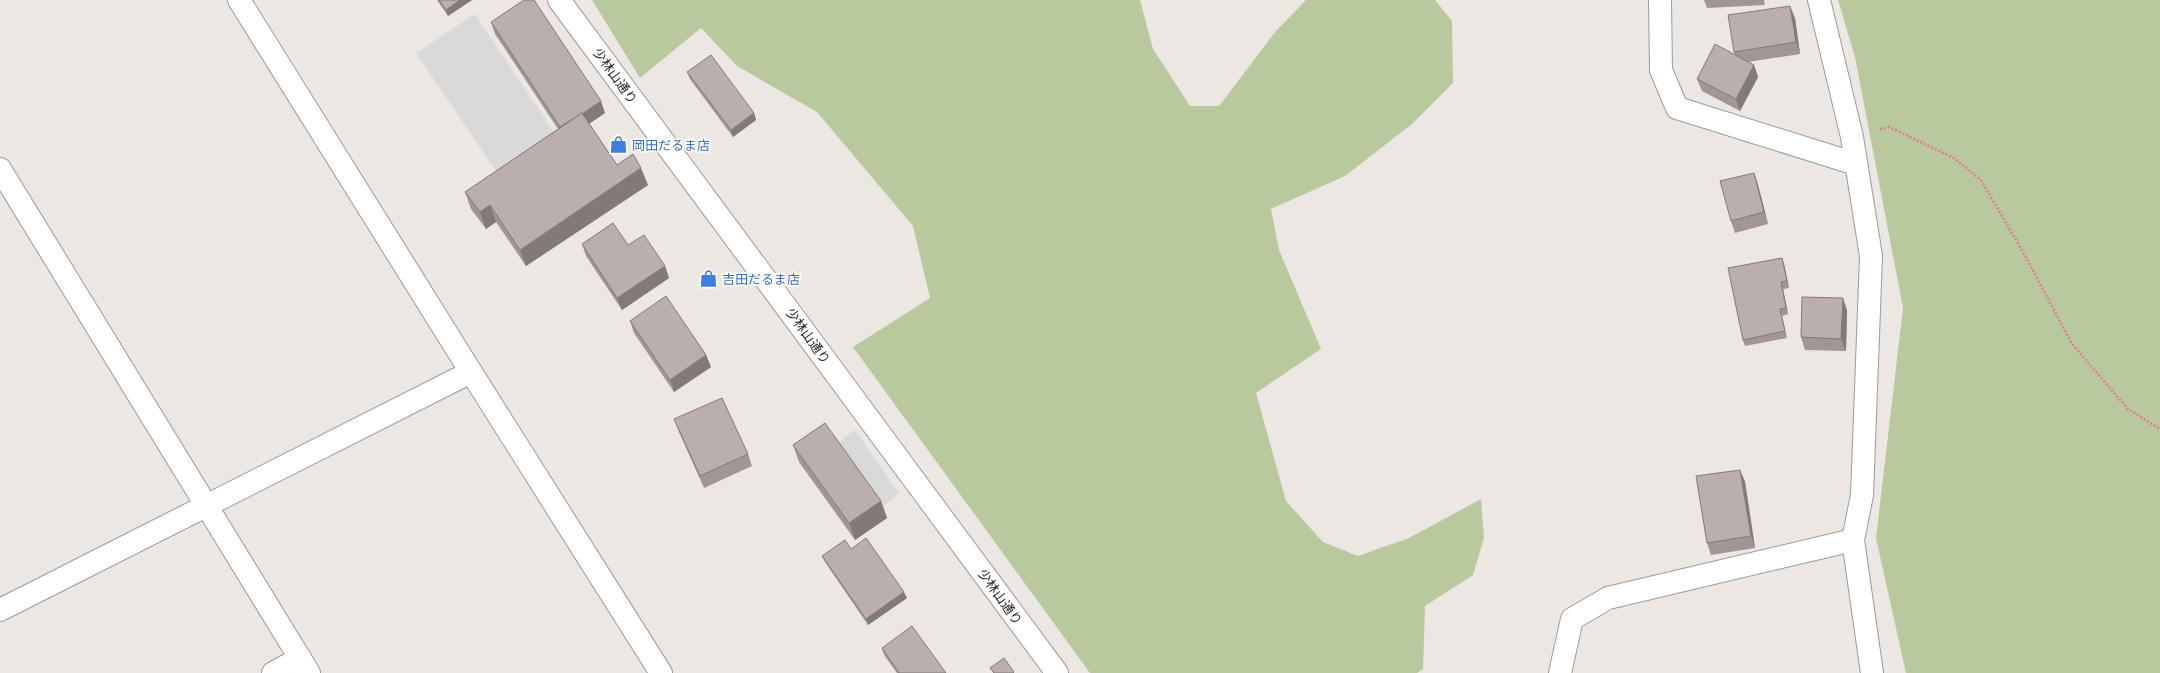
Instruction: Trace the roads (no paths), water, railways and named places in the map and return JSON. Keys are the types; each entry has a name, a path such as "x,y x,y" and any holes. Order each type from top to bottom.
{"street":[{"path":"239,0 661,673"},
{"name":"少林山通り","path":"559,0 1057,673"},
{"path":"1660,0 1661,70 1677,108 1856,164"},
{"path":"1819,0 1852,137 1871,256 1862,495 1853,540 1872,673"},
{"path":"0,169 208,505 304,665 273,673"},
{"path":"0,610 471,372"},
{"path":"1560,673 1572,619 1608,598 1853,540"}],"place":[{"name":"岡田だるま店","path":"619,145"},
{"name":"吉田だるま店","path":"709,279"}]}
